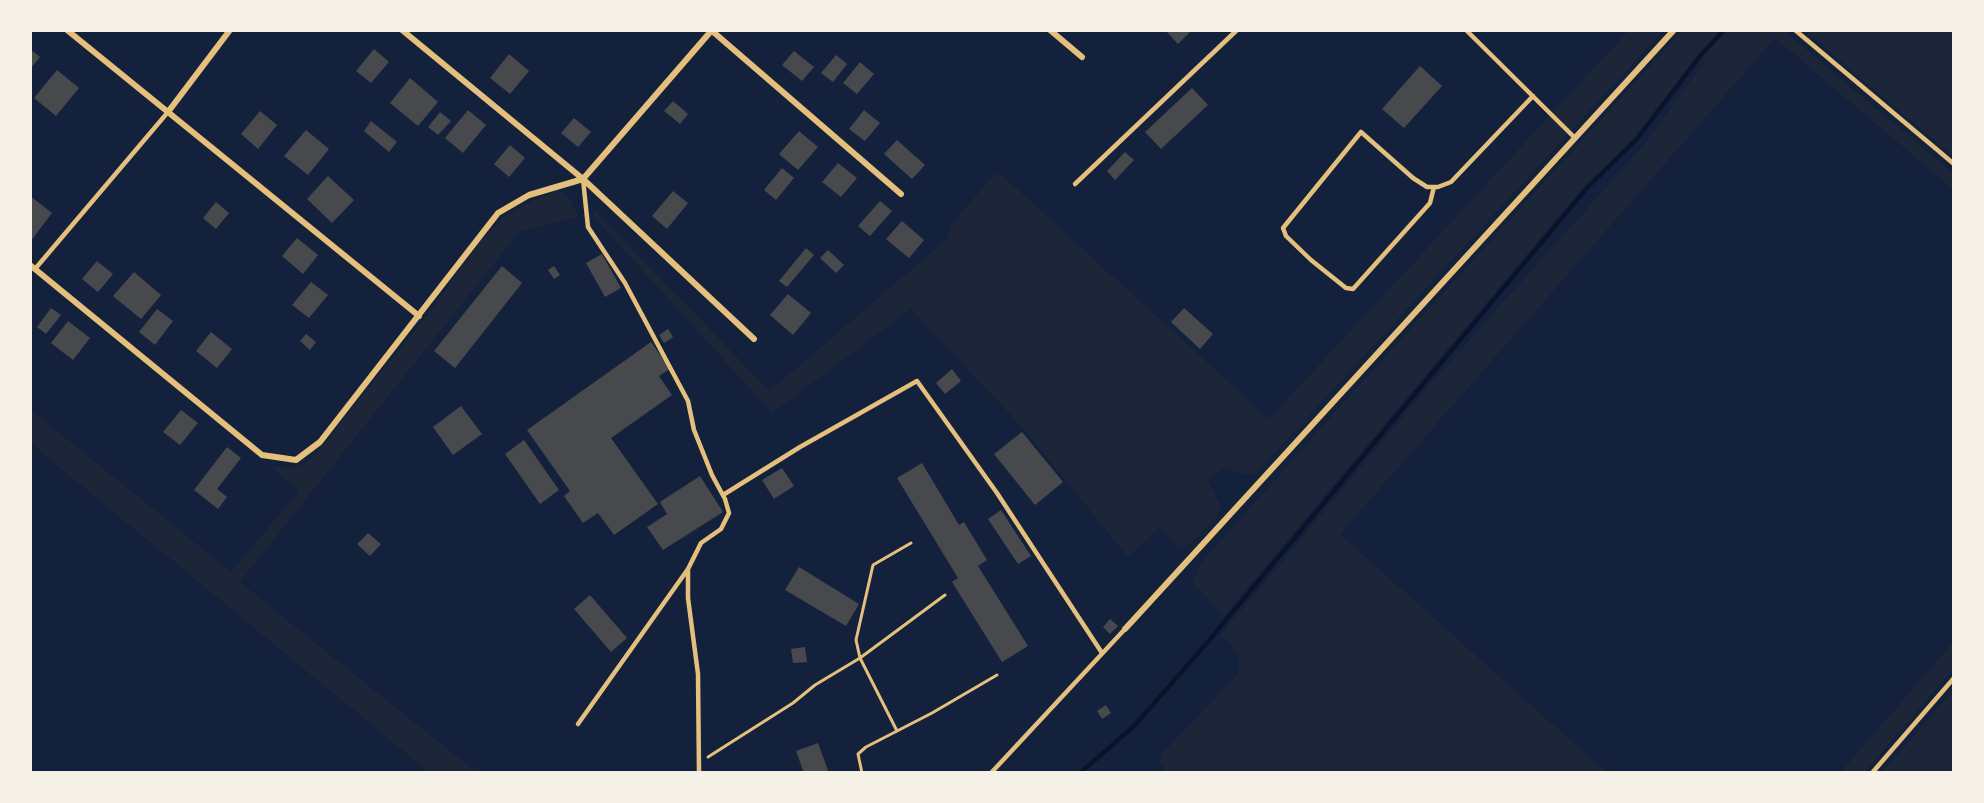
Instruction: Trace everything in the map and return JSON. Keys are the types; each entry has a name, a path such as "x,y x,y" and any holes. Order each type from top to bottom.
{"street":[{"path":"67,30 419,316"},
{"path":"168,112 230,30"},
{"path":"402,30 583,179 754,339"},
{"path":"33,267 262,455 296,460 320,441 498,213 529,195 583,179 711,30 901,194"},
{"path":"1050,30 1082,57"},
{"path":"1125,629 1674,30"}],"lane":[{"path":"1075,184 1237,30"},
{"path":"1466,30 1575,138"},
{"path":"1795,30 1954,164"},
{"path":"1434,187 1430,203 1353,289 1346,288 1311,260 1286,236 1283,228 1361,132 1413,178 1427,187 1434,187 1451,182 1533,96"},
{"path":"33,267 168,112"},
{"path":"578,724 687,569 701,543 721,529 729,513 694,430 688,401 625,283 588,227 583,179"},
{"path":"723,495 800,447 917,381 997,493 1102,653"},
{"path":"687,569 688,598 698,674 699,773"},
{"path":"991,773 1125,629"},
{"path":"1872,773 1954,678"}],"path":[{"path":"897,731 860,658 856,640 873,565 911,543"},
{"path":"699,762 860,658 945,595"},
{"path":"862,773 858,754 866,747 997,675"}],"shaded area":[{"path":"1629,30 1662,32 1256,473 1242,474 1222,467 1208,481 1221,505 1216,517 1189,544 1180,548 1160,527 1128,557 1021,426 911,309 772,413 594,217 593,209 770,391 947,239 952,223 996,173 1005,178 1269,419"},
{"path":"1683,30 1783,30 1954,174 1954,190 1775,38 1340,534 1607,773 1168,773 1160,763 1161,755 1238,674 1239,655 1230,642 1220,636 1440,373 1644,145 1705,61 1699,54 1634,138 1583,187 1224,616 1193,583 1201,563 1354,391"},
{"path":"1804,30 1954,30 1954,157"},
{"path":"558,190 570,198 579,217 519,232 240,582 477,773 430,773 30,443 30,409 231,572 299,491 270,467 292,468 311,460 428,314 481,241 503,218 530,202"},
{"path":"1954,641 1954,668 1864,773 1840,773"},
{"path":"1954,689 1954,773 1882,773 1908,743"}],"building":[{"path":"1165,30 1192,30 1178,44"},
{"path":"30,49 40,57 30,69"},
{"path":"374,49 389,62 371,83 356,71"},
{"path":"794,51 814,67 802,81 782,65"},
{"path":"509,54 529,71 510,94 490,78"},
{"path":"836,55 847,64 833,82 821,73"},
{"path":"860,62 874,74 857,94 843,83"},
{"path":"1420,66 1442,86 1404,128 1382,109"},
{"path":"57,70 79,88 56,116 34,98"},
{"path":"410,78 438,102 418,126 390,103"},
{"path":"1192,88 1208,105 1161,149 1145,132"},
{"path":"673,101 688,114 680,124 664,111"},
{"path":"468,110 486,125 463,153 445,138"},
{"path":"864,110 880,123 865,141 849,129"},
{"path":"260,111 277,125 258,149 241,134"},
{"path":"440,112 451,121 438,135 428,127"},
{"path":"574,118 591,132 578,147 561,133"},
{"path":"371,121 397,142 389,152 364,131"},
{"path":"306,130 329,149 308,175 284,156"},
{"path":"799,131 818,147 798,170 779,154"},
{"path":"897,140 925,165 912,179 884,154"},
{"path":"510,145 525,158 509,177 494,164"},
{"path":"1125,152 1134,160 1115,180 1107,171"},
{"path":"838,163 857,178 841,197 822,182"},
{"path":"782,168 794,178 776,200 764,190"},
{"path":"328,176 354,200 332,223 307,199"},
{"path":"673,191 688,203 667,229 652,216"},
{"path":"30,196 52,213 30,242"},
{"path":"880,201 892,211 870,236 858,226"},
{"path":"216,202 229,213 216,229 203,218"},
{"path":"902,221 924,240 909,258 886,239"},
{"path":"297,238 318,255 303,274 282,256"},
{"path":"806,248 814,255 787,287 779,281"},
{"path":"828,250 844,265 836,273 820,258"},
{"path":"602,254 621,288 605,297 586,263"},
{"path":"97,261 113,274 98,292 82,279"},
{"path":"502,266 522,283 455,368 434,351"},
{"path":"554,266 560,275 554,279 548,270"},
{"path":"134,272 161,295 141,319 113,296"},
{"path":"311,282 328,295 309,318 292,305"},
{"path":"788,294 811,313 793,335 770,315"},
{"path":"51,308 61,315 46,334 37,327"},
{"path":"1184,308 1213,334 1200,349 1171,322"},
{"path":"157,309 173,321 155,345 139,332"},
{"path":"68,321 90,338 73,360 51,343"},
{"path":"668,329 673,337 664,343 659,335"},
{"path":"211,332 232,349 217,368 196,351"},
{"path":"306,334 316,342 310,350 300,341"},
{"path":"651,342 670,369 659,376 672,395 611,438 658,504 614,535 598,513 583,523 564,496 570,491 527,430"},
{"path":"952,369 961,381 945,394 936,383"},
{"path":"461,406 482,434 453,455 433,427"},
{"path":"181,410 198,423 180,445 163,432"},
{"path":"1022,432 1063,482 1035,505 994,454"},
{"path":"524,440 559,490 540,504 505,454"},
{"path":"227,447 241,458 217,489 227,497 218,509 194,490"},
{"path":"922,463 959,525 964,522 987,560 978,566 1028,646 1002,662 952,582 958,578 897,478"},
{"path":"782,468 794,486 774,499 762,480"},
{"path":"700,476 723,512 663,550 647,527 667,514 660,502"},
{"path":"1001,510 1031,556 1018,564 988,519"},
{"path":"368,533 381,544 370,556 357,544"},
{"path":"799,567 859,604 846,626 785,590"},
{"path":"590,595 627,638 611,652 574,609"},
{"path":"1110,619 1118,626 1110,634 1103,627"},
{"path":"805,647 807,662 793,663 791,649"},
{"path":"1106,705 1111,713 1102,719 1097,711"},
{"path":"818,743 829,773 804,773 796,751"}],"waterway":[{"path":"1080,773 1135,725 1206,644 1587,188 1637,139 1700,56 1724,30"}]}
